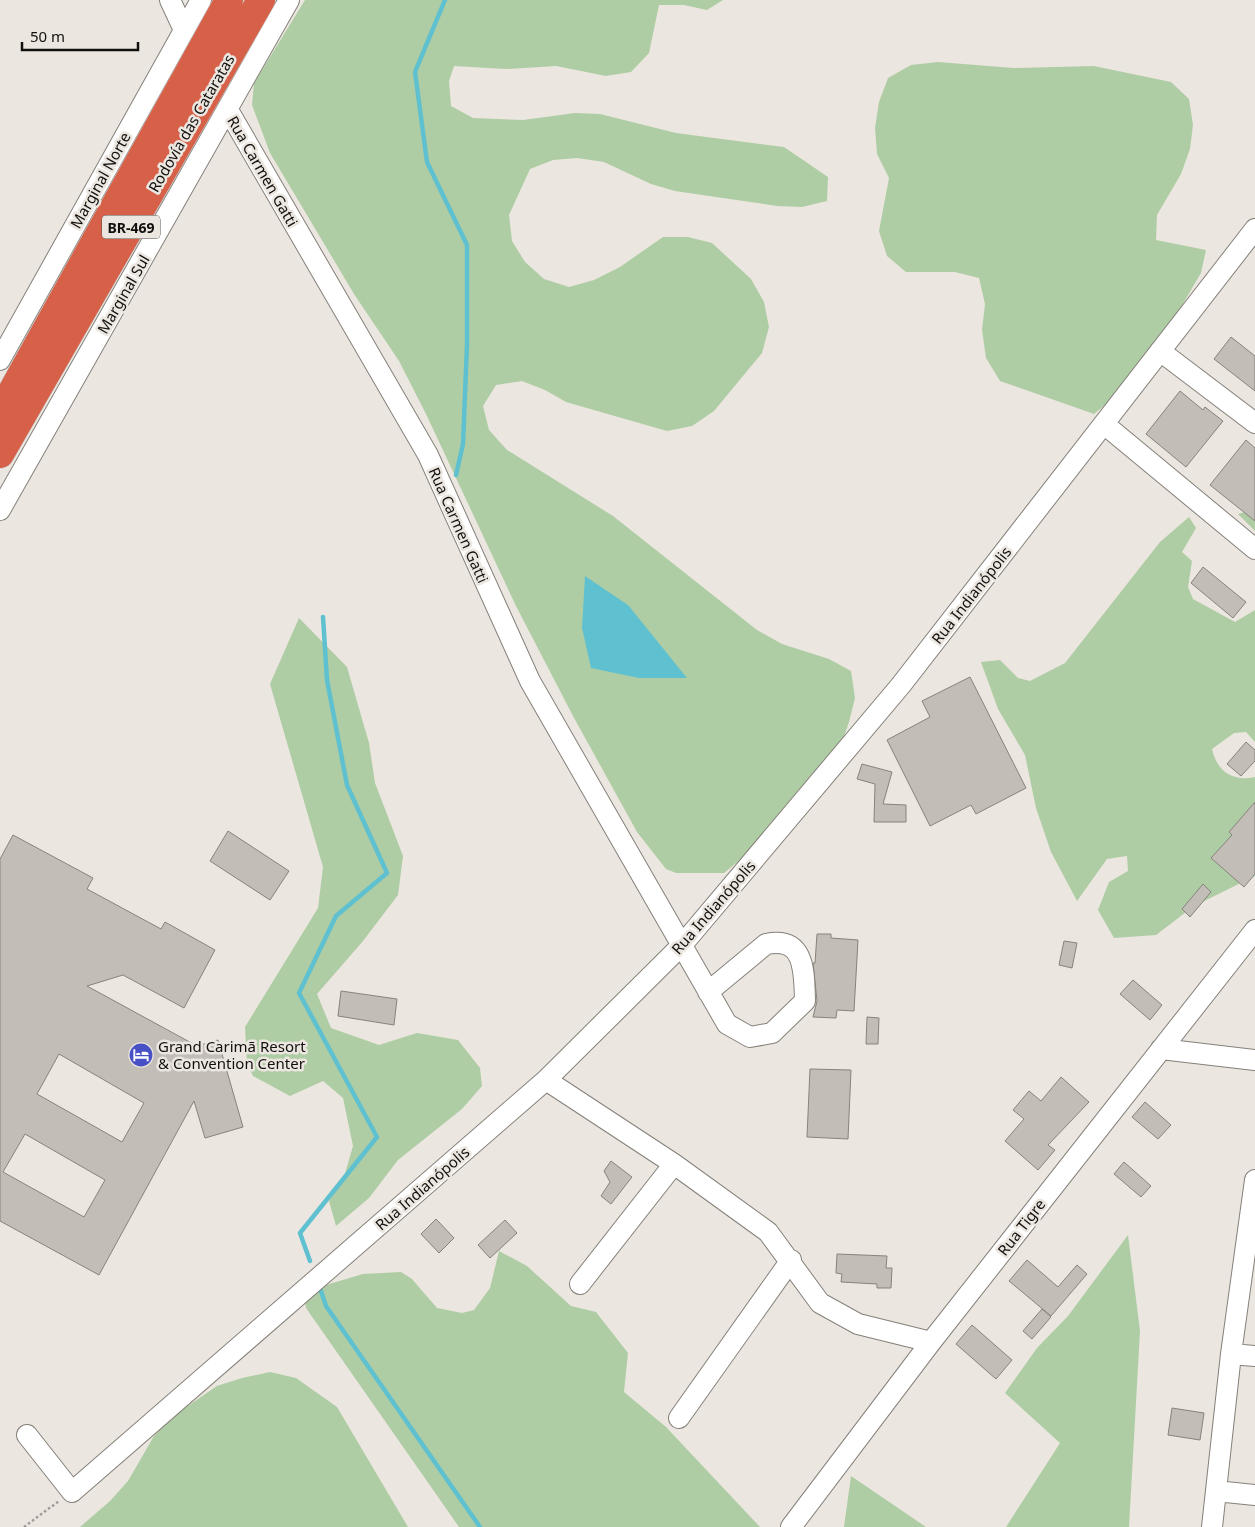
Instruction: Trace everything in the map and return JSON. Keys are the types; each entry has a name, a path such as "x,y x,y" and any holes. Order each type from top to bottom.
{"highway":[{"name":"Rodovía das Cataratas","path":"0,413 230,0"},
{"name":"Rodovía das Cataratas","path":"0,454 261,0"}],"street":[{"path":"170,0 184,30"},
{"name":"Marginal Norte","path":"0,360 201,0"},
{"name":"Marginal Sul","path":"0,510 289,0"},
{"name":"Rua Carmen Gatti","path":"228,110 428,455 530,681 708,992"},
{"name":"Rua Indianópolis","path":"72,1492 546,1080 682,945 901,685 1255,229"},
{"path":"1160,351 1255,423"},
{"path":"1104,424 1255,549"},
{"name":"Rua Tigre","path":"791,1527 930,1342 1255,930"},
{"path":"777,942 794,948 804,963 805,1001 772,1033 750,1037 727,1024 708,992 766,944 777,942"},
{"path":"1161,1049 1255,1060"},
{"path":"546,1080 674,1164 768,1232 791,1260 820,1303 858,1324 930,1342"},
{"path":"580,1284 674,1164"},
{"path":"1212,1527 1231,1354 1254,1205 1255,1180"},
{"path":"679,1418 791,1260"},
{"path":"1231,1354 1255,1356"},
{"path":"27,1435 72,1492"},
{"path":"1216,1491 1255,1495"}],"path":[{"path":"24,1527 72,1492"}],"green space":[{"path":"305,0 723,0 707,10 684,5 659,5 649,53 631,72 606,76 556,66 506,69 454,66 449,81 451,106 473,118 523,120 575,113 600,114 676,133 784,147 828,177 827,201 802,207 777,206 675,191 651,184 604,162 577,158 553,160 530,169 509,215 512,241 525,262 544,279 569,287 594,280 620,267 663,237 688,237 712,243 751,279 764,302 769,327 762,353 714,411 692,426 667,431 566,402 545,390 522,381 496,385 483,406 489,430 507,450 613,516 757,630 782,644 829,659 851,671 855,698 841,745 764,840 724,873 676,873 666,869 637,832 573,716 516,606 426,414 399,361 354,294 270,153 252,105 254,83"},
{"path":"938,62 1014,68 1094,66 1171,82 1189,99 1193,125 1190,149 1181,174 1157,215 1156,240 1206,250 1201,273 1162,339 1117,395 1094,414 1000,381 986,358 982,330 985,304 979,278 955,272 906,272 887,256 879,231 889,178 877,154 875,128 879,102 888,78 911,65"},
{"path":"1255,509 1255,531 1238,514"},
{"path":"1189,517 1196,528 1182,552 1192,561 1188,587 1193,599 1235,622 1255,610 1255,742 1246,732 1234,733 1212,749 1214,757 1227,773 1239,778 1255,777 1255,876 1194,906 1156,935 1114,938 1098,910 1109,882 1128,871 1127,856 1107,859 1077,901 1051,852 1036,808 1025,755 998,709 981,662 1000,660 1018,678 1030,681 1065,663 1160,542"},
{"path":"299,618 347,667 369,743 375,783 403,856 398,895 363,941 317,994 331,1028 379,1045 417,1033 458,1040 480,1068 482,1086 462,1109 398,1160 369,1198 336,1226 329,1201 344,1177 353,1146 343,1098 323,1081 290,1096 253,1076 247,1064 245,1027 318,908 323,867 270,684"},
{"path":"1128,1235 1140,1331 1129,1527 1006,1527 1060,1443 1005,1393 1037,1348 1068,1316"},
{"path":"499,1251 527,1266 571,1306 596,1312 628,1353 624,1392 666,1427 760,1527 459,1527 306,1308 305,1302 326,1285 363,1274 401,1272 412,1279 437,1308 462,1313 474,1310 490,1288"},
{"path":"270,1372 296,1378 337,1407 408,1527 80,1527 110,1501 128,1481 154,1436 173,1416 217,1386"},
{"path":"851,1476 926,1527 844,1527"}],"water":[{"path":"585,576 628,605 687,678 639,678 591,668 582,628"}],"building":[{"path":"1231,337 1255,356 1255,391 1214,359"},
{"path":"1180,391 1203,410 1205,407 1223,421 1186,467 1146,434"},
{"path":"1246,440 1255,448 1255,521 1210,485"},
{"path":"1203,567 1246,602 1233,618 1191,583"},
{"path":"970,677 1026,788 976,814 971,805 930,826 887,740 930,717 922,701"},
{"path":"1246,742 1255,750 1255,761 1241,776 1227,764"},
{"path":"862,764 892,772 883,804 906,805 906,822 874,822 875,784 857,779"},
{"path":"1255,802 1255,874 1244,887 1211,858 1232,835 1229,832"},
{"path":"228,831 289,871 270,900 210,861"},
{"name":"Grand Carimã Resort & Convention Center","path":"13,835 93,878 87,889 161,929 165,922 215,950 184,1008 123,975 87,986 197,1046 218,1040 243,1127 205,1138 194,1101 99,1275 0,1221 0,859","holes":["59,1054 144,1103 122,1142 37,1094","25,1134 105,1180 84,1217 3,1172"]},
{"path":"1203,884 1211,892 1190,917 1182,909"},
{"path":"817,934 831,934 831,938 858,940 854,1011 837,1010 836,1018 813,1017 817,1001 813,963 815,963"},
{"path":"1064,941 1077,943 1072,968 1059,965"},
{"path":"1133,980 1162,1005 1150,1020 1120,994"},
{"path":"341,991 397,999 394,1025 338,1016"},
{"path":"867,1017 879,1018 878,1044 866,1044"},
{"path":"810,1069 851,1070 848,1139 807,1137"},
{"path":"1061,1077 1089,1102 1048,1145 1055,1150 1038,1170 1005,1141 1024,1119 1013,1110 1029,1091 1041,1101"},
{"path":"1145,1102 1171,1125 1158,1139 1132,1117"},
{"path":"611,1161 632,1177 611,1204 601,1196 610,1182 604,1171"},
{"path":"1124,1162 1151,1186 1141,1197 1114,1174"},
{"path":"436,1219 454,1238 439,1253 421,1234"},
{"path":"505,1220 517,1233 490,1258 478,1245"},
{"path":"837,1254 887,1256 886,1268 892,1268 891,1288 877,1288 877,1284 841,1282 842,1274 836,1273"},
{"path":"1027,1260 1058,1287 1077,1265 1087,1274 1051,1316 1009,1281"},
{"path":"1042,1309 1051,1317 1032,1339 1023,1331"},
{"path":"972,1325 1012,1360 996,1379 956,1344"},
{"path":"1172,1408 1204,1413 1200,1440 1168,1435"}],"waterway":[{"path":"445,0 415,72 427,162 467,245 467,345 463,444 456,475"},
{"path":"310,1261 300,1233 377,1137 299,993 336,916 387,873 347,785 327,680 323,617"},
{"path":"320,1288 326,1306 480,1527"}],"place":[{"name":"Grand Carimã Resort & Convention Center","path":"141,1055"}]}
